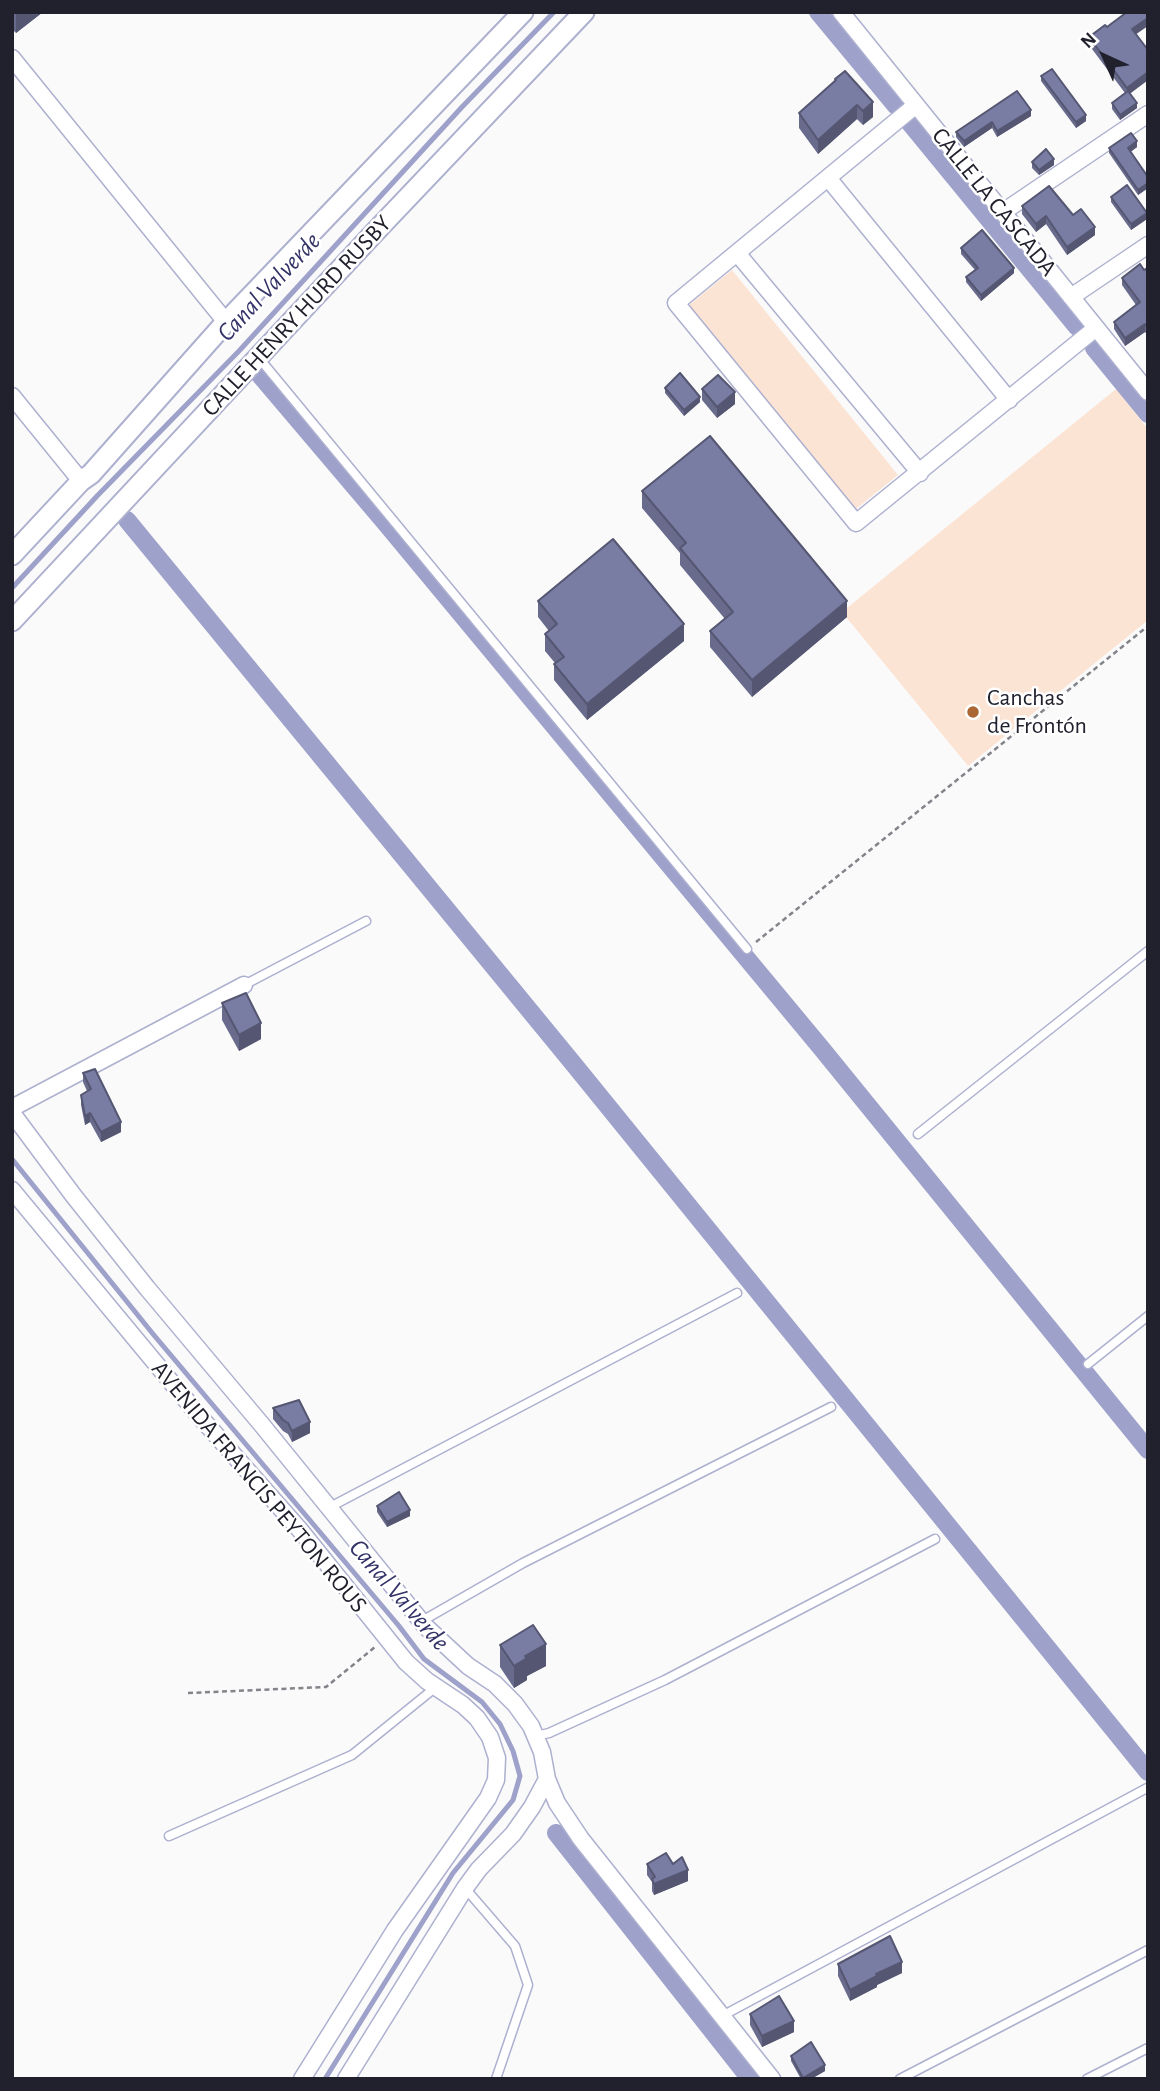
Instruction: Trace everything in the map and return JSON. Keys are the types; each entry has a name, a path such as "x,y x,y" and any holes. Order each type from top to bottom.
{"street":[{"name":"CALLE HENRY HURD RUSBY","path":"12,555 81,481 91,474 226,322 523,12"},
{"name":"CALLE HENRY HURD RUSBY","path":"12,621 584,12"},
{"name":"CALLE LA CASCADA","path":"841,12 1148,392"},
{"path":"12,58 226,322"},
{"path":"916,105 676,303 856,523 1096,328"},
{"path":"1003,212 1148,114"},
{"path":"828,178 1009,400"},
{"path":"1071,298 1148,245"},
{"path":"737,253 920,473"},
{"path":"12,396 81,481"},
{"path":"244,985 12,1110 73,1195 422,1621 468,1666 495,1685 515,1704 536,1736 547,1779 557,1803 581,1839 772,2079"},
{"name":"AVENIDA FRANCIS PEYTON ROUS","path":"12,1190 201,1418 300,1530 406,1662 477,1718 490,1737 498,1758 496,1780 488,1798 395,1930 302,2079"},
{"path":"346,2079 465,1888 479,1869 513,1834 547,1779"}],"lane":[{"path":"259,358 747,949"},
{"path":"244,985 366,921"},
{"path":"918,1134 1148,951"},
{"path":"330,1507 737,1293"},
{"path":"1088,1364 1148,1316"},
{"path":"422,1621 523,1563 831,1407"},
{"path":"536,1736 549,1733 665,1680 935,1539"},
{"path":"169,1836 352,1755 436,1687"},
{"path":"722,2016 1147,1788"},
{"path":"465,1888 515,1946 528,1985 496,2079"},
{"path":"900,2079 1148,1950"},
{"path":"1087,2079 1148,2048"}],"path":[{"path":"747,949 1148,626"},
{"path":"188,1693 326,1687 386,1639"}],"shaded area":[{"path":"732,270 898,475 856,509 689,305"},
{"path":"1116,389 1148,429 1148,620 968,766 842,612"}],"building":[{"path":"1127,12 1148,12 1148,18 1132,29 1148,50 1148,72 1127,88 1089,37"},
{"path":"1052,69 1086,115 1076,122 1041,76"},
{"path":"845,71 873,102 863,111 857,105 818,140 799,113"},
{"path":"1017,91 1031,110 997,131 992,122 964,141 956,132"},
{"path":"1128,91 1137,103 1120,115 1112,103"},
{"path":"1131,133 1137,141 1128,148 1148,177 1148,183 1138,190 1109,148"},
{"path":"1046,149 1054,159 1039,170 1032,162"},
{"path":"1127,185 1147,213 1131,224 1111,197"},
{"path":"1049,186 1073,215 1081,209 1095,227 1067,247 1046,216 1036,224 1022,206"},
{"path":"982,230 1014,268 981,295 966,277 978,268 961,248"},
{"path":"1140,264 1144,270 1148,268 1148,328 1145,324 1125,338 1114,322 1140,302 1122,278"},
{"path":"680,373 700,397 684,410 665,388"},
{"path":"718,375 735,392 717,407 702,389"},
{"path":"710,436 847,601 752,680 710,631 733,612 680,548 686,543 642,491"},
{"path":"613,539 684,624 587,704 554,664 564,657 545,634 557,624 538,601"},
{"path":"246,993 261,1023 239,1035 222,1003"},
{"path":"95,1069 121,1122 101,1132 90,1113 85,1116 81,1095 91,1089 83,1073"},
{"path":"299,1400 310,1422 292,1431 273,1408"},
{"path":"399,1492 410,1510 387,1522 377,1506"},
{"path":"533,1625 546,1644 514,1666 500,1645"},
{"path":"666,1853 673,1864 682,1857 688,1870 654,1884 652,1879 655,1877 647,1864"},
{"path":"890,1936 902,1962 850,1990 838,1964"},
{"path":"779,1996 794,2021 762,2036 750,2014"},
{"path":"811,2042 825,2065 803,2078 791,2056"}],"waterway":[{"name":"Canal Valverde","path":"12,588 98,495 239,351 462,107 554,12"},
{"path":"818,12 896,106"},
{"path":"909,122 1077,327"},
{"path":"1094,348 1148,414"},
{"path":"258,373 822,1049 1148,1450"},
{"path":"127,520 576,1067 1148,1772"},
{"name":"Canal Valverde","path":"12,1159 153,1334 424,1659 482,1702 500,1724 513,1751 520,1776 513,1800 453,1873 325,2079"},
{"path":"556,1833 750,2079"}],"place":[{"name":"Canchas de Frontón","path":"973,712"}]}
